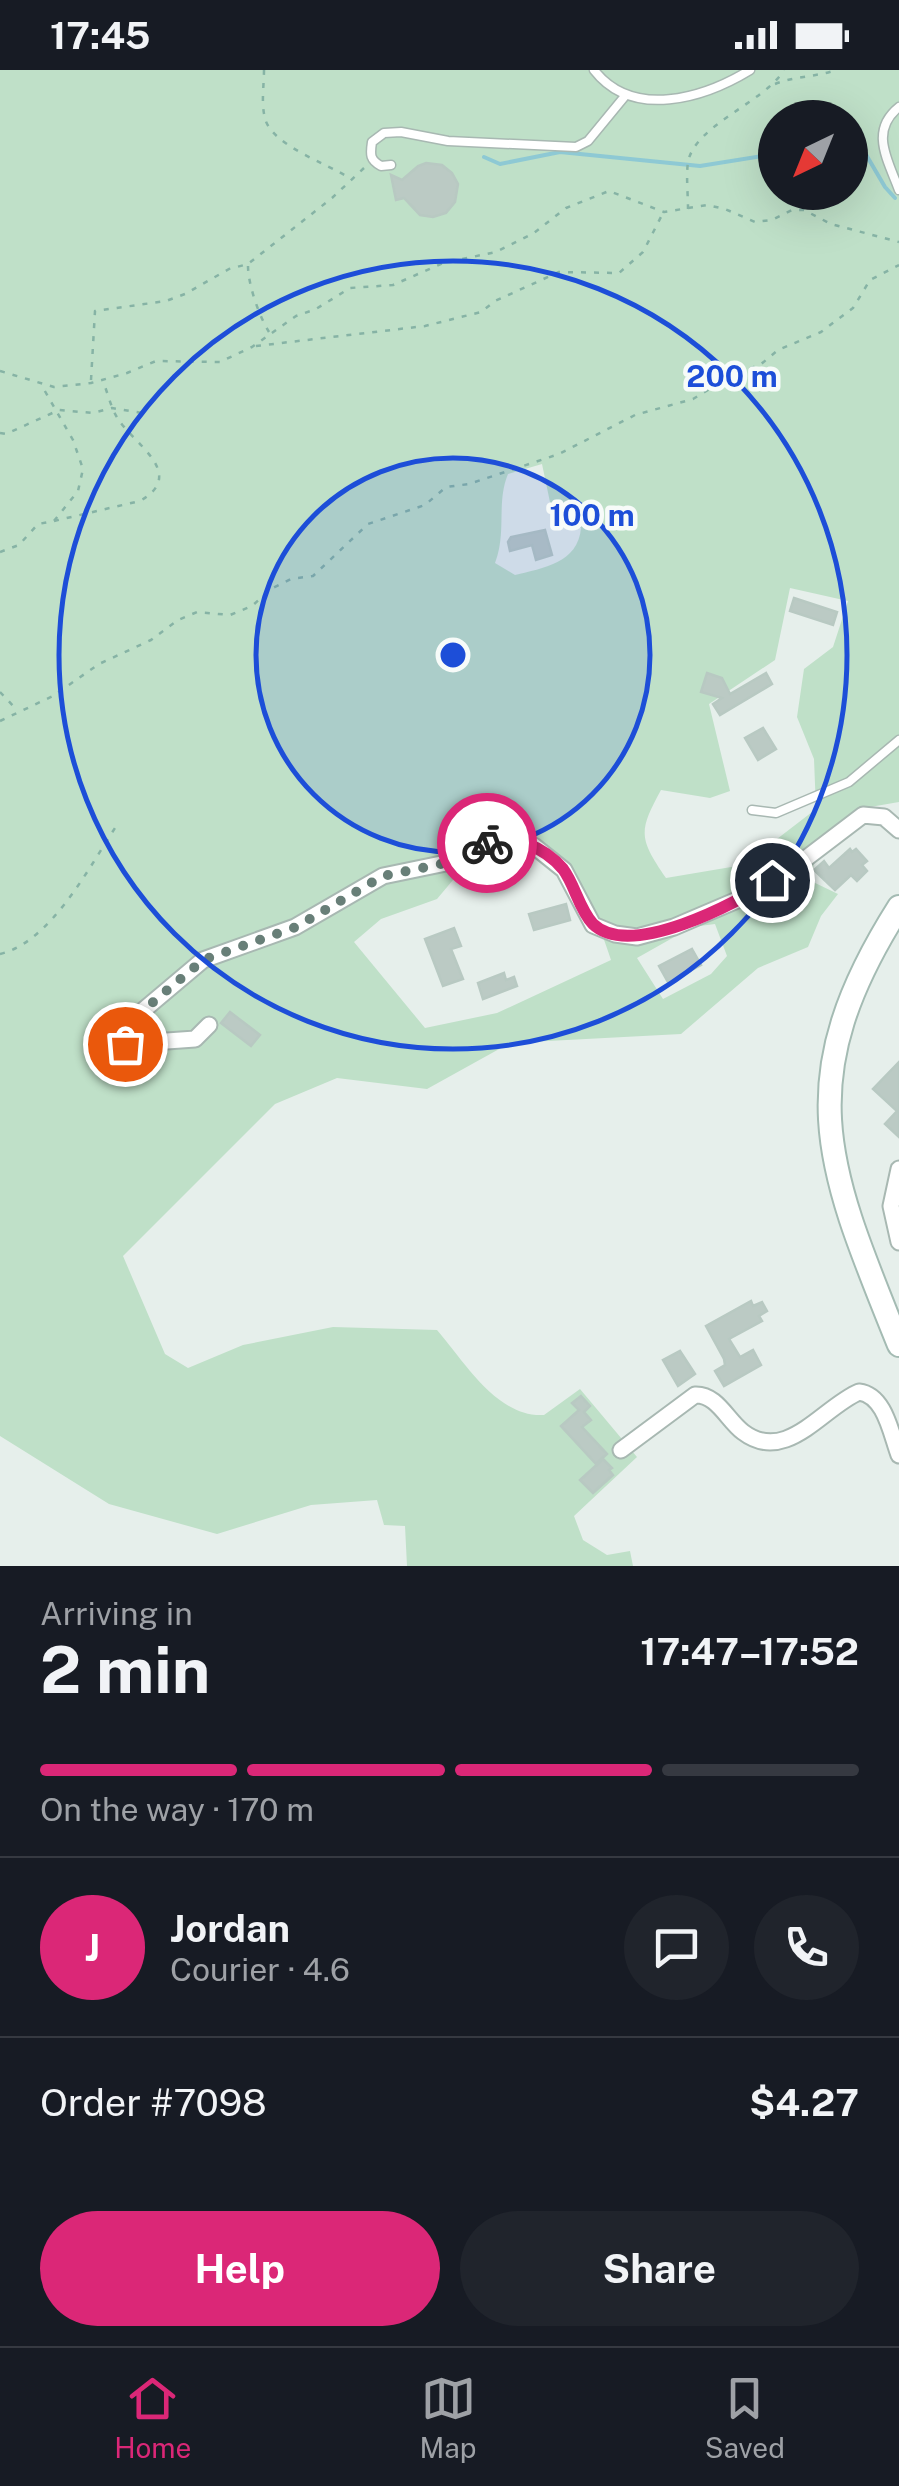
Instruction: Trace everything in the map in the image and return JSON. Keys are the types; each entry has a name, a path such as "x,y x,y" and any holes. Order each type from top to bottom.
{"main road":[{"path":"899,907 865,965 840,1024 831,1070 829,1120 834,1165 846,1210 899,1344"}],"street":[{"path":"209,1025 196,1039 125,1044 127,1024 203,960 296,927 383,876 446,863 492,841 512,839 534,846 564,870 594,924 615,934 637,936 674,927 749,895 796,866 863,815 884,817 899,830"},
{"path":"899,1169 890,1206 899,1242"},
{"path":"621,1450 696,1395 712,1399 746,1435 768,1443 792,1437 860,1392 869,1393 878,1402 899,1455"}],"lane":[{"path":"594,70 625,96 660,101 719,89 750,70"},
{"path":"391,165 373,162 370,154 372,142 384,133 401,132 448,141 576,147 588,141 625,96"},
{"path":"899,106 880,132 899,190"},
{"path":"752,810 776,813 849,782 899,740"}],"path":[{"path":"264,70 264,117 268,127 297,152 350,178"},
{"path":"775,84 784,70"},
{"path":"688,209 688,158 711,130 775,84 836,70"},
{"path":"91,383 95,312 166,301 229,269 248,264 373,162"},
{"path":"0,371 54,388 103,380 156,360 220,362 350,288 393,285 443,263 496,252 534,233 566,208 609,191 664,212 707,206 724,208 755,222 804,210 831,224 899,242"},
{"path":"252,347 425,326 481,312 559,272 619,273 644,252 664,212"},
{"path":"248,264 248,286 258,300 270,334"},
{"path":"0,720 54,696 98,664 150,640 178,620 197,612 230,615 252,606 271,589 291,579 313,576 368,524 425,505 446,487 469,484 559,454 635,415 693,399 736,373 760,365 778,350 821,332 853,308 870,280 899,265"},
{"path":"0,552 19,544 38,524 140,501 158,486 156,465 112,408 103,380"},
{"path":"41,383 58,410 83,469 78,491 54,521"},
{"path":"0,433 6,434 58,410 93,412 112,408 148,414"},
{"path":"0,692 18,711"},
{"path":"0,954 19,950 60,910 117,825"}],"green space":[{"path":"0,70 899,70 899,802 870,807 817,843 811,881 838,894 821,916 808,947 758,968 681,1034 510,1043 427,1089 337,1078 275,1104 123,1256 165,1354 188,1368 243,1345 333,1327 437,1330 483,1385 511,1407 544,1415 580,1389 637,1457 574,1516 583,1540 607,1555 630,1551 633,1566 407,1566 405,1526 384,1525 377,1500 311,1505 217,1534 109,1504 0,1436","holes":["542,464 555,526 567,523 581,528 578,540 566,556 515,575 495,563 504,485 508,474","790,588 848,601 833,647 804,669 797,717 814,759 816,809 743,865 666,878 646,844 648,816 661,790 710,798 730,791 709,704 775,660","514,825 550,851 587,900 611,960 497,1013 425,1028 354,942 381,919 437,899 490,836","715,924 727,956 711,974 663,999 637,958 692,927"]}],"building":[{"path":"426,163 442,165 458,184 455,202 446,213 433,217 420,215 404,198 396,200 391,175 402,180"},
{"path":"545,530 552,555 536,560 532,545 510,551 511,537"},
{"path":"794,598 837,612 833,625 790,611"},
{"path":"707,673 722,678 730,694 766,673 772,684 720,715 713,704 722,698 701,692"},
{"path":"763,728 776,749 758,760 745,738"},
{"path":"850,849 856,849 867,861 862,865 867,871 857,881 851,875 835,890 814,870 824,861 829,868"},
{"path":"566,904 570,920 534,930 529,914"},
{"path":"454,928 461,946 451,949 463,979 443,986 425,939"},
{"path":"692,949 701,965 668,982 659,966"},
{"path":"504,973 506,980 514,977 517,986 483,999 478,983"},
{"path":"230,1012 260,1035 251,1046 221,1023"},
{"path":"899,1062 899,1137 885,1124 897,1111 873,1089"},
{"path":"751,1301 753,1306 762,1302 767,1311 759,1316 762,1321 729,1339 740,1357 753,1350 761,1365 724,1386 715,1371 725,1365 724,1359 706,1326"},
{"path":"680,1351 695,1374 678,1386 663,1360"},
{"path":"581,1396 590,1406 584,1412 591,1420 582,1427 607,1454 596,1464 561,1426 579,1410 572,1403"},
{"path":"603,1459 613,1475 593,1493 580,1480"}],"waterway":[{"path":"484,157 500,164 560,152 700,166 758,157"},
{"path":"868,158 895,198"}],"way so far":[{"path":"125,1044 127,1024 203,960 296,927 383,876 446,863 487,843"}],"route":[{"path":"487,843 512,839 534,846 564,870 594,924 615,934 637,936 674,927 749,895 772,880"}]}
